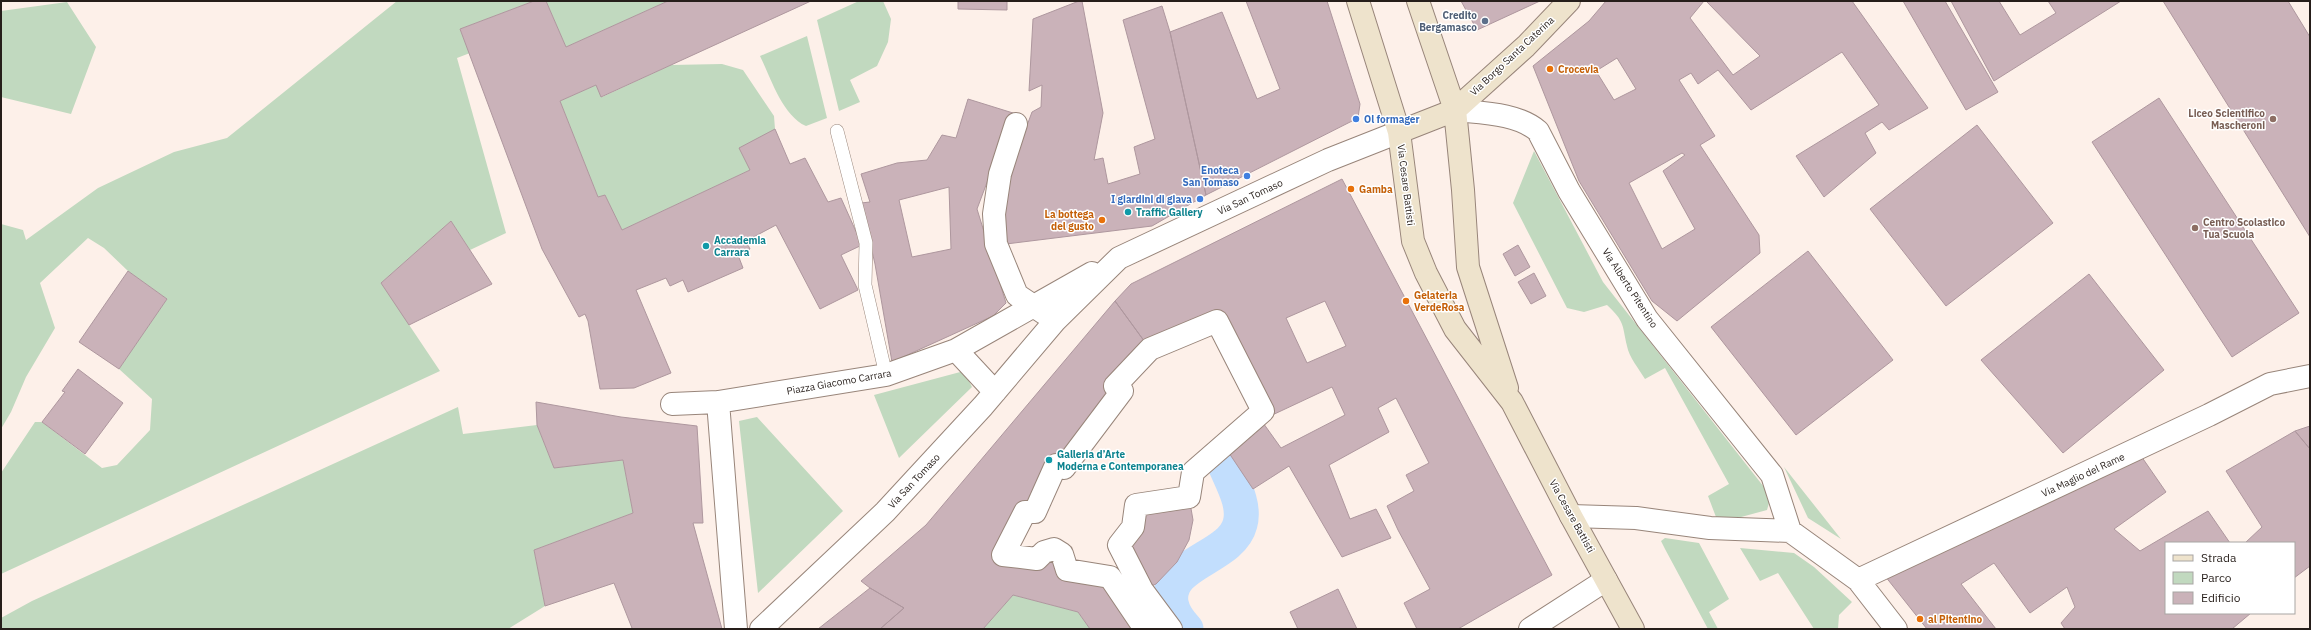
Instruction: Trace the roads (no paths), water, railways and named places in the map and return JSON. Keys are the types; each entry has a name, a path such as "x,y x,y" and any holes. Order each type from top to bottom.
{"street":[{"path":"1358,1 1399,132"},
{"path":"1411,1 1424,24"},
{"path":"1418,1 1424,24 1455,110"},
{"name":"Via Borgo Santa Caterina","path":"1455,110 1526,46 1569,1"},
{"name":"Via Cesare Battisti","path":"1512,402 1455,329 1426,273 1413,241 1399,132 1455,110 1463,190 1468,267 1512,402 1571,516 1633,629"},
{"name":"Via Alberto Pitentino","path":"1455,110 1513,119 1532,126 1538,131 1569,191 1647,319 1772,475 1790,531"},
{"path":"1016,124 1000,174 994,214 996,244 1017,295 1055,321"},
{"name":"Via San Tomaso","path":"761,629 885,512 995,392 1055,321 1119,258 1328,160 1399,132"},
{"name":"Piazza Giacomo Carrara","path":"672,404 718,402 886,375 956,350 1035,307 1119,258"},
{"path":"1145,629 1110,577 1067,570 1062,554 1054,548 1044,552 1037,560 1003,555 1026,512 1035,512 1056,465 1064,468 1122,391 1116,386 1150,349 1217,321 1263,411 1193,472 1189,497 1136,505 1133,527 1119,545 1142,590 1171,629"},
{"path":"956,350 995,392"},
{"name":"Via Maglio del Rame","path":"1858,580 2202,418 2270,384 2310,376"},
{"path":"718,402 736,629"},
{"path":"1571,516 1636,518 1710,528 1790,531 1858,580 1896,629"},
{"path":"1530,629 1606,580"}],"lane":[{"path":"837,132 866,243 865,286 886,375"}],"waterway":[{"path":"1186,629 1178,620 1173,611 1171,603 1172,589 1178,578 1188,569 1225,545 1234,536 1240,524 1241,508 1239,500 1223,460"}],"place":[{"name":"Credito Bergamasco","path":"1485,21"},
{"name":"Crocevia","path":"1550,69"},
{"name":"Ol formager","path":"1356,119"},
{"name":"Liceo Scientifico Mascheroni","path":"2273,119"},
{"name":"Enoteca San Tomaso","path":"1247,176"},
{"name":"Gamba","path":"1351,189"},
{"name":"I giardini di giava","path":"1200,199"},
{"name":"Traffic Gallery","path":"1128,212"},
{"name":"La bottega del gusto","path":"1102,220"},
{"name":"Centro Scolastico Tua Scuola","path":"2195,228"},
{"name":"Accademia Carrara","path":"706,246"},
{"name":"Gelateria VerdeRosa","path":"1406,301"},
{"name":"Galleria d’Arte Moderna e Contemporanea","path":"1049,460"},
{"name":"al Pitentino","path":"1920,619"}]}
